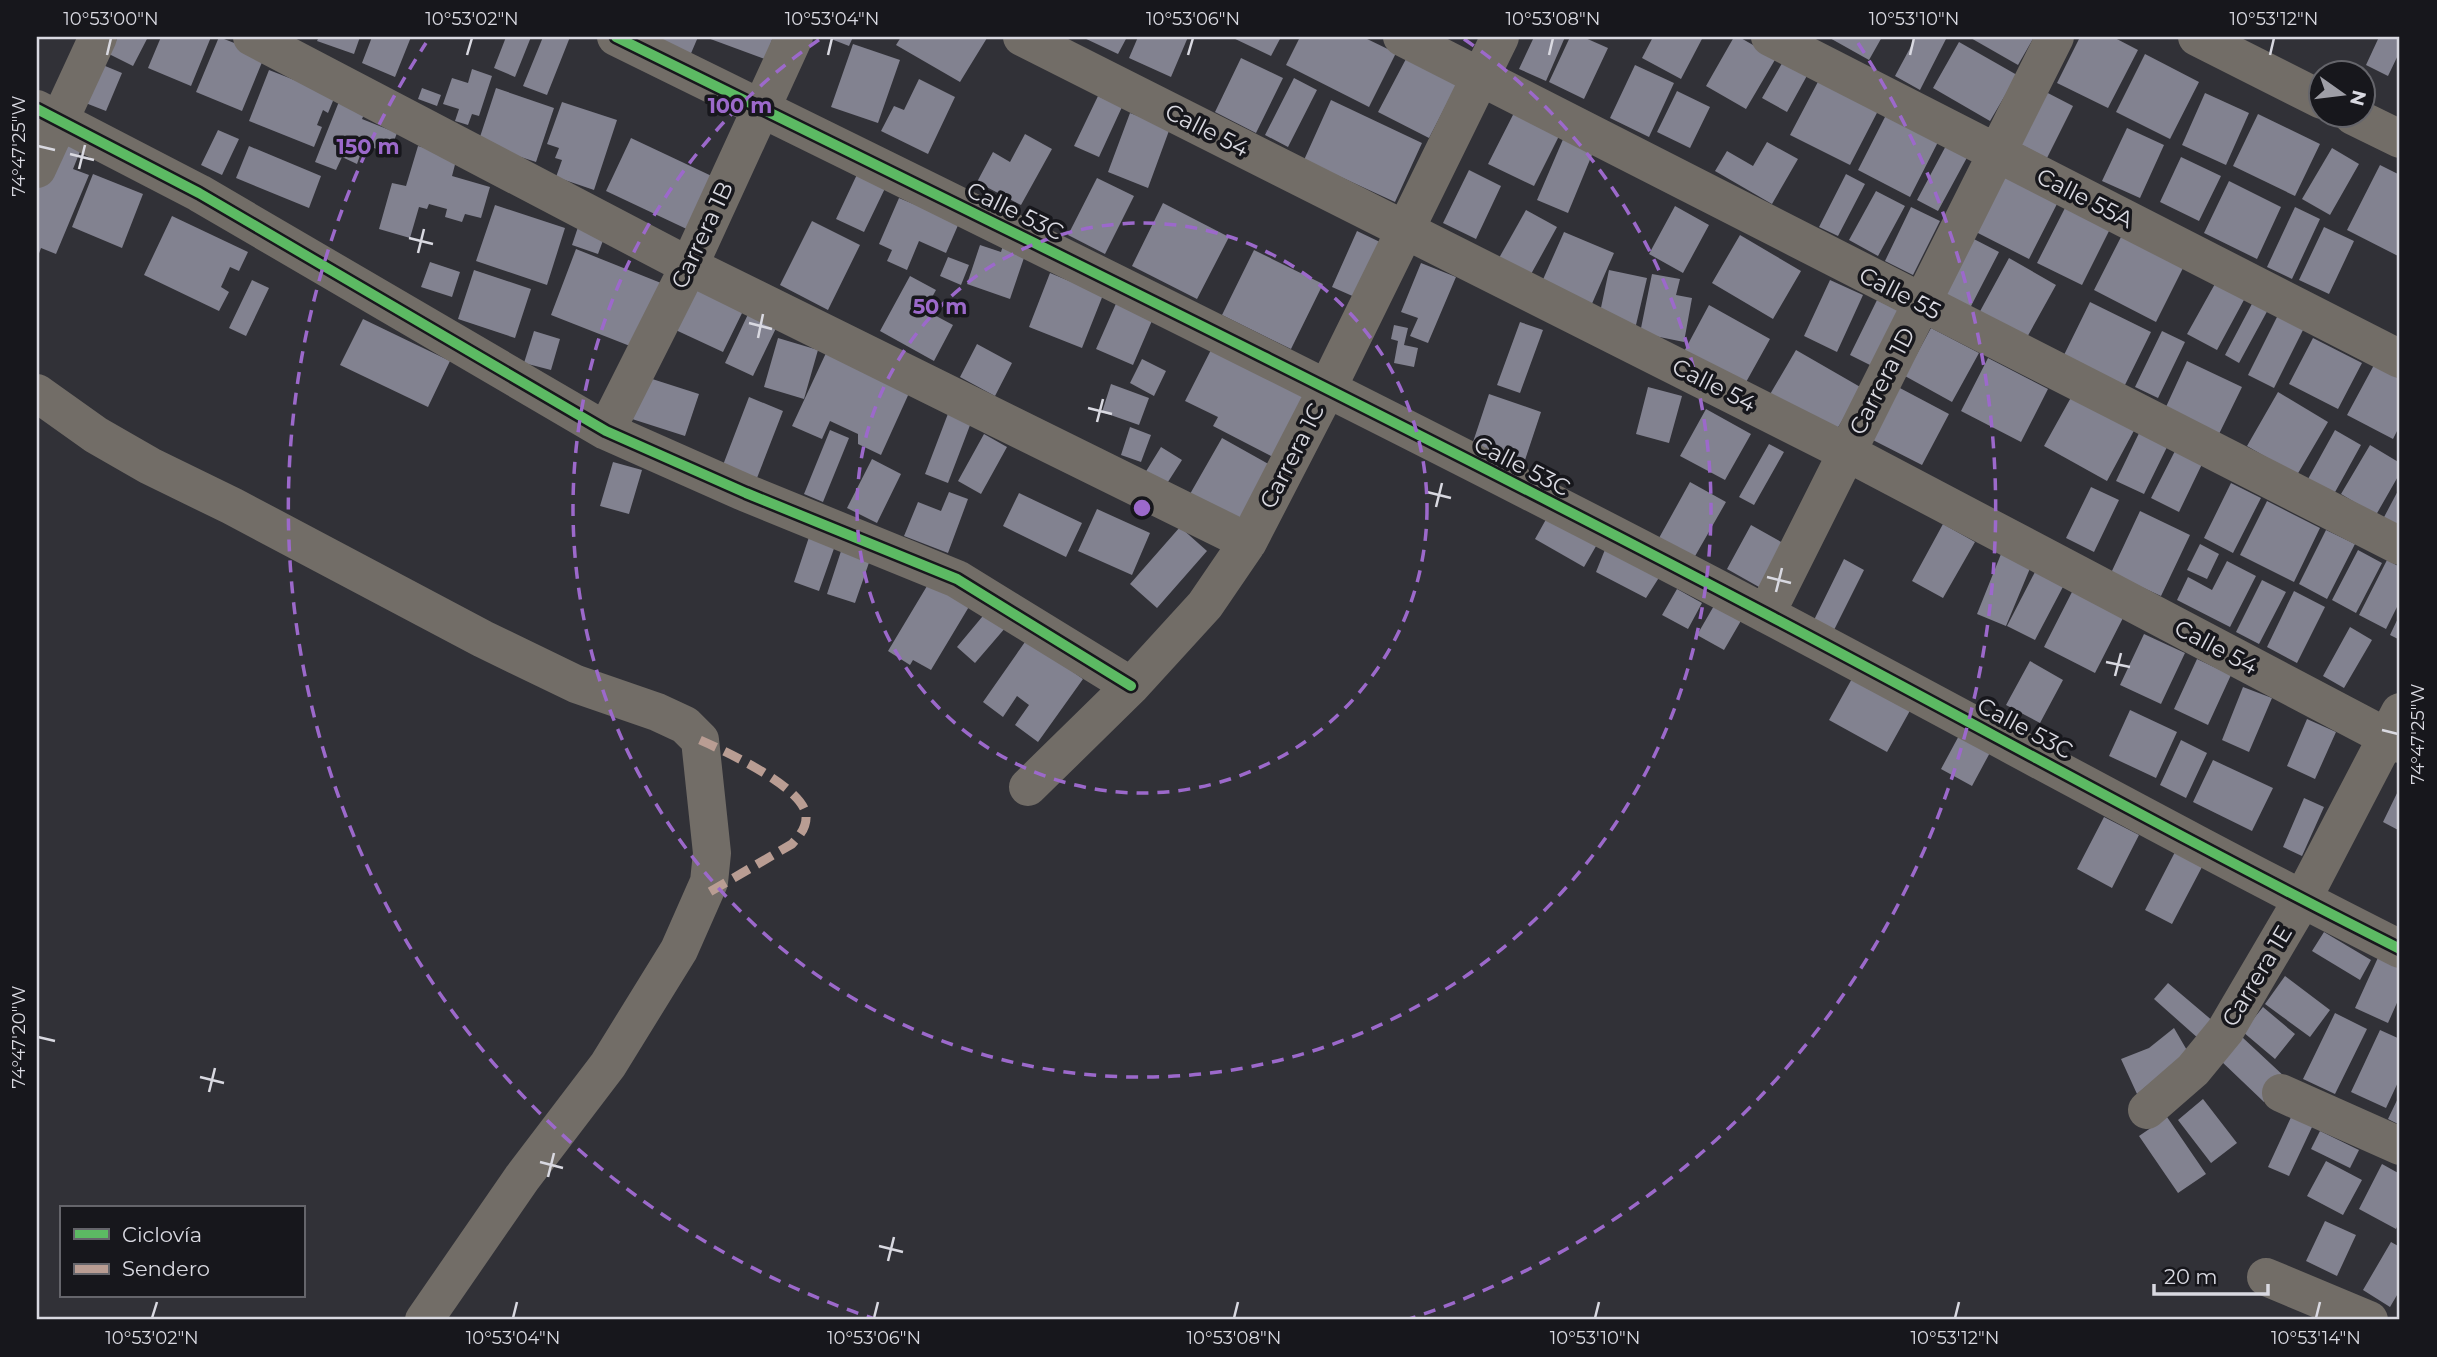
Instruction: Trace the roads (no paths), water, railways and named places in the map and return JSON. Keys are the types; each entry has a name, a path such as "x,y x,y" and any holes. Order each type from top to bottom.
{"street":[{"path":"37,169 48,114 98,37"},
{"path":"252,37 689,266 1248,542"},
{"name":"Calle 53C","path":"616,37 1326,389 1766,614 2302,900 2400,949"},
{"name":"Carrera 1B","path":"606,431 689,266 794,37"},
{"name":"Calle 54","path":"1022,37 2396,732"},
{"name":"Calle 55","path":"1402,37 2400,546"},
{"name":"Carrera 1C","path":"1028,787 1131,686 1205,605 1248,542 1500,37"},
{"name":"Calle 55A","path":"1770,37 2400,359"},
{"name":"Carrera 1D","path":"1766,614 2055,37"},
{"path":"2197,37 2308,93"},
{"path":"48,114 199,193 606,431 746,493 957,579 1131,686"},
{"path":"2378,128 2400,139"},
{"path":"37,393 96,435 150,466 232,506 483,639 576,684 657,712 685,725 701,740 712,853 706,894 679,950 608,1065 523,1178 424,1320"},
{"name":"Carrera 1E","path":"2147,1110 2193,1070 2225,1031 2396,732"},
{"path":"2281,1093 2400,1146"},
{"path":"2266,1277 2369,1320"}]}
